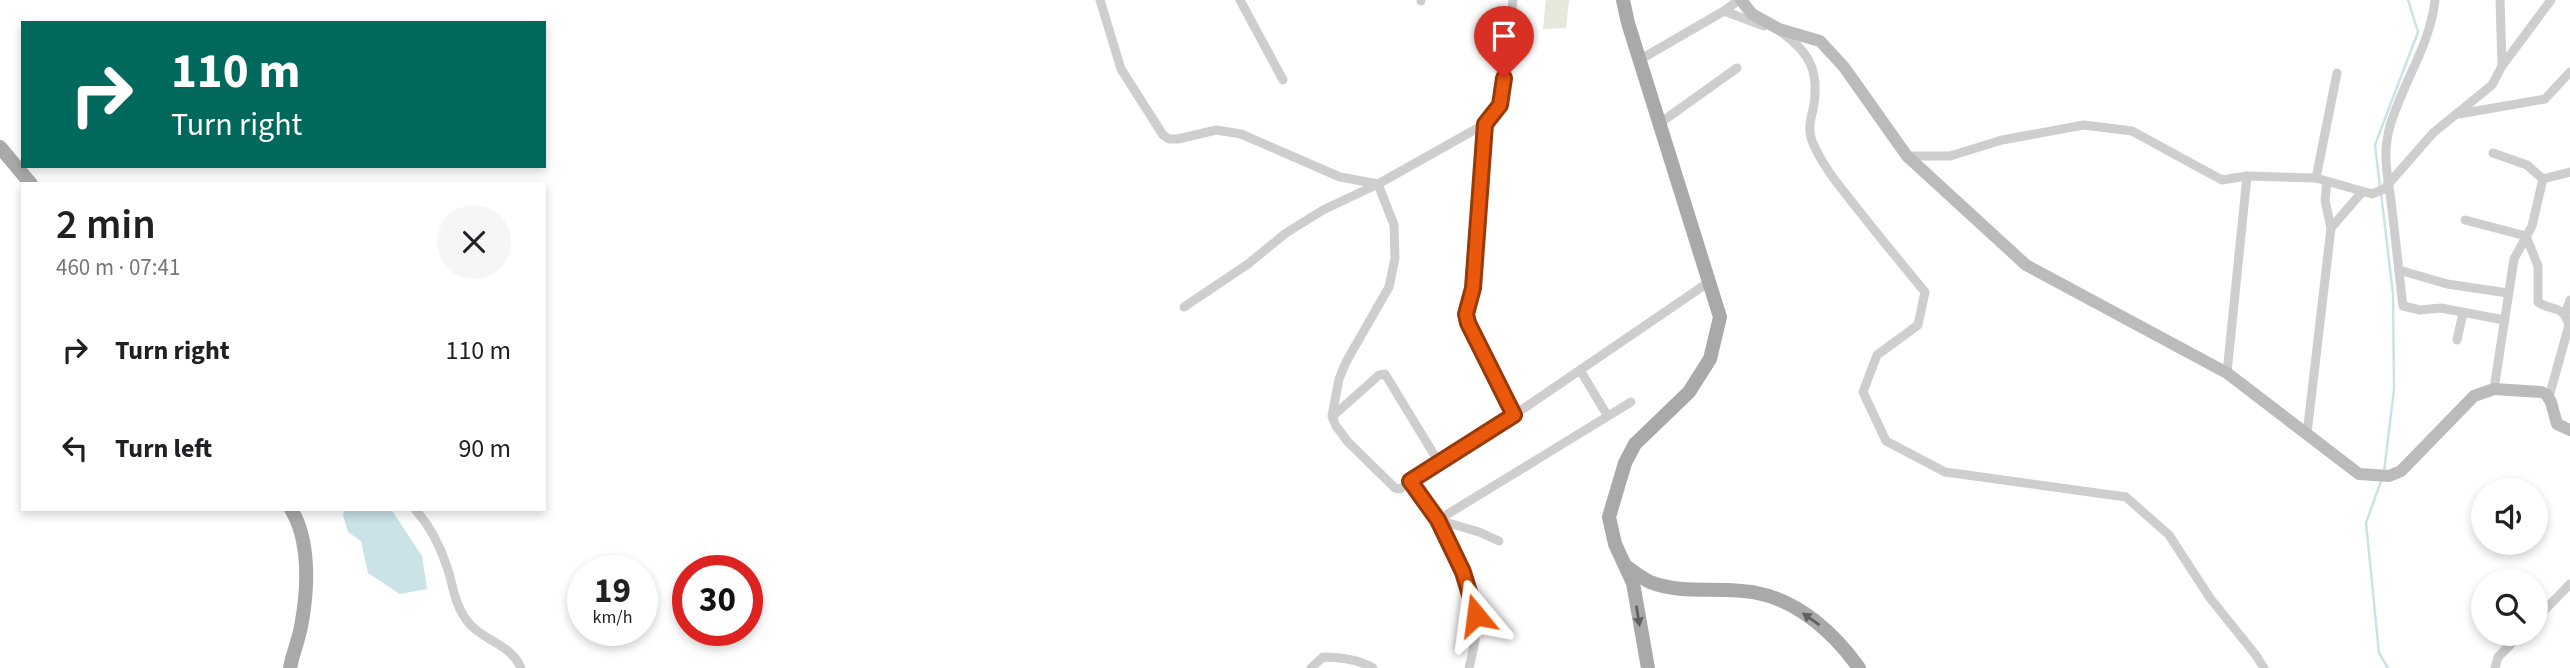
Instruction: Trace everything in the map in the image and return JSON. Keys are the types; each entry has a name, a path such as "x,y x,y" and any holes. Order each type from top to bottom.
{"main road":[{"path":"1623,0 1720,317 1710,359 1689,392 1635,444 1625,463 1609,517 1615,544 1633,583 1648,668"},
{"path":"1740,0 1752,14 1770,24 1820,41 1844,67 1907,156 2026,265 2227,373 2359,474 2389,476 2408,465 2473,396 2494,389 2541,391 2549,397 2557,424 2570,430"},
{"path":"0,147 30,182"},
{"path":"290,668 306,596 303,543 292,511"},
{"path":"1625,565 1648,581 1666,587 1757,593 1788,604 1819,624 1859,668"}],"street":[{"path":"1240,0 1283,80"},
{"path":"1184,307 1248,264 1280,237 1323,210 1378,184 1485,124 1500,105 1513,0"},
{"path":"1641,59 1740,0"},
{"path":"2435,0 2432,21 2390,125 2384,161 2403,306 2409,309 2441,308 2504,320"},
{"path":"2500,0 2502,66"},
{"path":"2331,228 2367,193 2387,187 2433,133 2492,85 2502,66 2551,0"},
{"path":"1102,1 1121,69 1163,135 1169,139 1216,130 1241,134 1340,177 1378,184"},
{"path":"1724,11 1782,32 1806,54 1814,69 1815,96 1810,130 1812,140 1837,183 1925,292 1918,325 1877,355 1863,392 1886,440 1945,472 2126,497 2169,535 2210,598 2256,653 2264,668"},
{"path":"1660,123 1737,68"},
{"path":"2456,115 2545,99 2570,72"},
{"path":"2316,178 2337,73"},
{"path":"1485,124 1473,288 1466,314 1514,415"},
{"path":"1907,156 1950,156 2002,140 2084,125 2132,131 2222,180 2247,176 2316,178 2367,193"},
{"path":"2493,153 2527,165 2543,179"},
{"path":"2543,179 2570,172"},
{"path":"2227,373 2247,176"},
{"path":"2494,389 2514,259 2532,226 2543,179"},
{"path":"2308,434 2331,228 2325,200 2327,182"},
{"path":"1378,184 1394,225 1395,258 1389,288 1342,370 1332,416 1348,442 1391,486 1400,489 1438,461 1514,415 1709,282"},
{"path":"2465,219 2526,236"},
{"path":"2526,236 2538,266 2538,302 2566,315"},
{"path":"2399,270 2447,284 2508,293"},
{"path":"2549,397 2568,325 2566,315 2570,300"},
{"path":"2457,340 2463,313"},
{"path":"1580,370 1608,415"},
{"path":"1332,416 1379,375 1385,374 1438,461"},
{"path":"1438,520 1630,402"},
{"path":"1410,481 1438,520 1463,572 1476,615 1475,644 1469,668"},
{"path":"417,511 429,526 447,567 457,606 475,631 508,649 521,668"},
{"path":"1438,520 1499,541"},
{"path":"2548,607 2570,584"},
{"path":"2495,668 2498,657 2509,646"},
{"path":"1311,668 1323,657 1360,661 1373,668"}],"shaded area":[{"path":"1546,0 1569,0 1566,28 1543,29"}],"water":[{"path":"344,511 392,511 422,556 427,589 400,594 368,573 361,541 348,532"}],"waterway":[{"path":"2380,187 2375,145 2418,32 2408,0"},
{"path":"2381,193 2393,294 2394,389 2384,472"},
{"path":"2382,478 2366,523 2379,653 2388,668"}],"route":[{"path":"1476,615 1463,572 1438,520 1410,481 1514,415 1466,314 1473,288 1485,124 1500,105 1504,78"}]}
